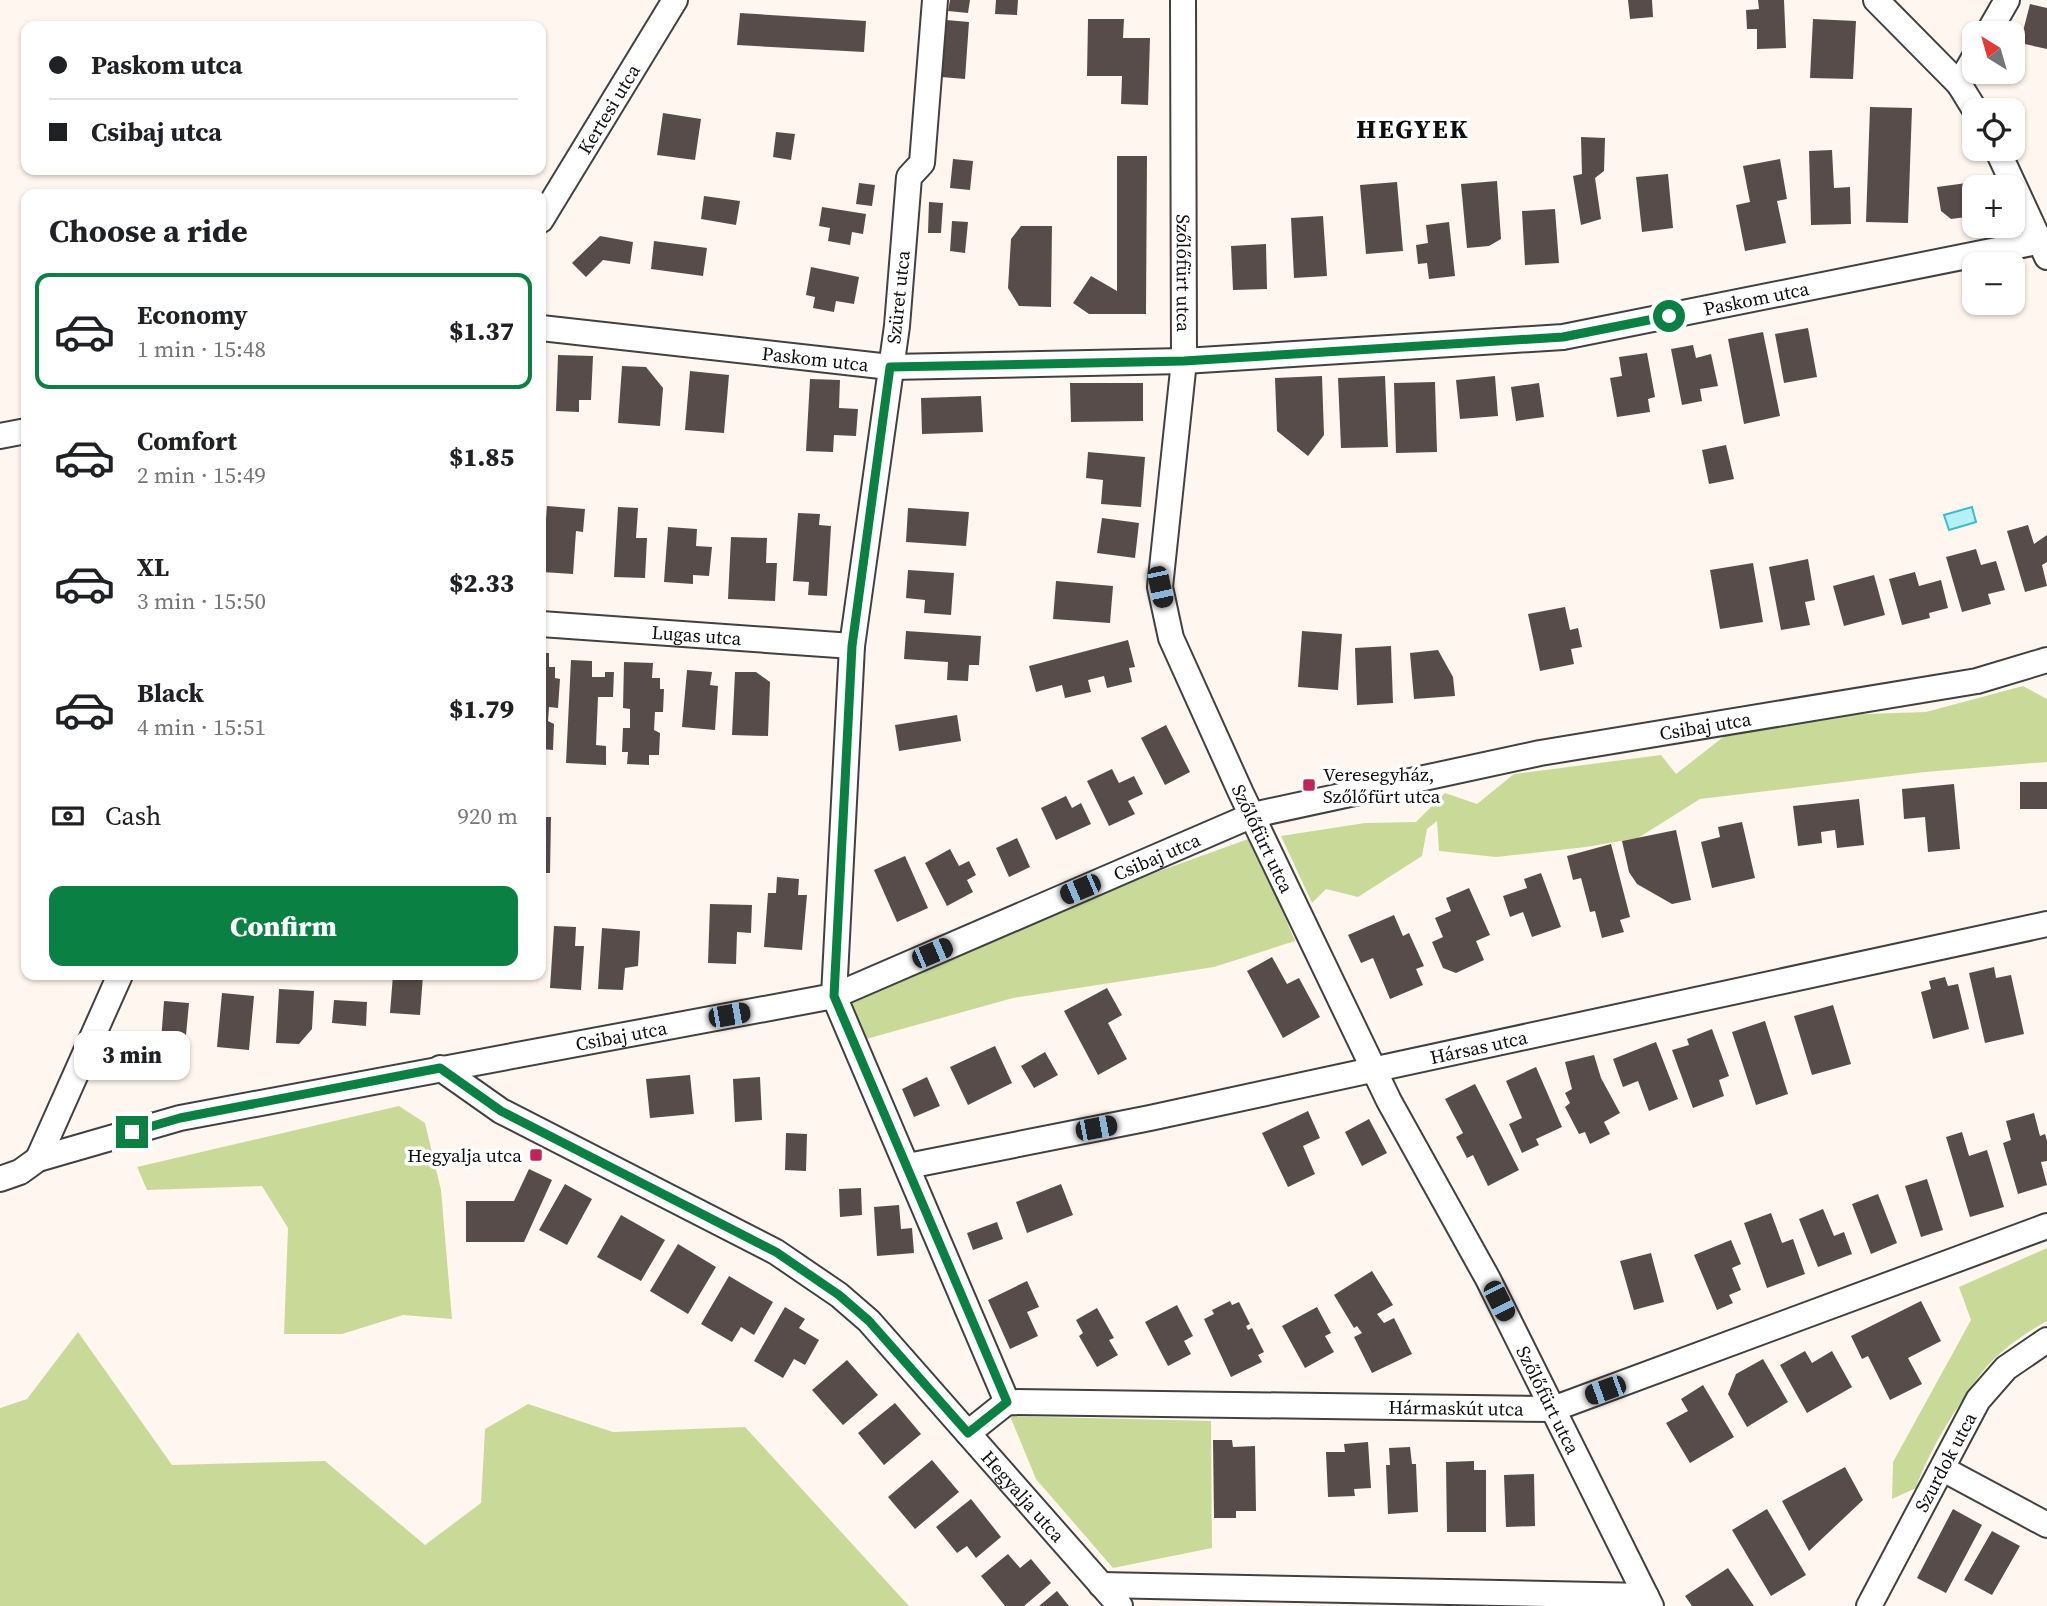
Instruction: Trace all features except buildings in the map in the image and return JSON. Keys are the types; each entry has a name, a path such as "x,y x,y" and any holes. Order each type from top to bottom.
{"street":[{"name":"Kertesi utca","path":"546,212 675,0"},
{"name":"Szüret utca","path":"935,0 922,163 909,177 897,326 852,646 834,996 1007,1402"},
{"name":"Szőlőfürt utca","path":"1183,0 1184,361 1160,587 1171,638 1373,1068 1488,1279 1649,1601"},
{"path":"1876,0 1959,84 1968,98"},
{"path":"1995,21 2007,0"},
{"path":"1959,84 1962,79"},
{"path":"2003,161 2045,247"},
{"name":"Paskom utca","path":"546,329 890,367 1184,361 1563,337 2045,247"},
{"path":"0,436 21,433"},
{"name":"Lugas utca","path":"546,624 852,646"},
{"name":"Csibaj utca","path":"0,1179 20,1172 38,1159 180,1118 834,996 1253,814 1540,753 1977,681 2047,660"},
{"name":"Hársas utca","path":"908,1166 1150,1118 2047,924"},
{"path":"38,1159 118,980"},
{"name":"Hegyalja utca","path":"440,1068 501,1111 776,1252 839,1295 869,1321 1119,1606"},
{"name":"Hármaskút utca","path":"1007,1402 1553,1409 2047,1226"},
{"name":"Szurdok utca","path":"1869,1606 1978,1400 2006,1368 2047,1340"},
{"path":"968,1433 1007,1402"},
{"path":"1943,1469 2047,1525"},
{"path":"1101,1586 1649,1601"}],"green space":[{"path":"2023,686 2047,699 2047,762 1925,772 1700,799 1638,838 1496,857 1439,851 1437,821 1427,829 1422,856 1358,897 1326,889 1312,903 1281,836 1365,823 1416,822 1445,793 1477,804 1514,774 1661,755 1676,774 1731,731 1805,716 1926,712"},
{"path":"1251,838 1295,941 1214,967 1013,998 859,1041 849,1001 1093,895"},
{"path":"399,1106 425,1123 441,1190 452,1319 403,1315 342,1334 284,1334 288,1228 262,1186 147,1190 137,1167"},
{"path":"2047,1248 2047,1321 2013,1343 1989,1364 1945,1428 1916,1488 1892,1499 1893,1462 1971,1320 1959,1287"},
{"path":"78,1332 172,1465 325,1461 425,1545 481,1503 485,1429 528,1404 613,1432 745,1427 909,1606 0,1606 0,1408 27,1399"},
{"path":"1010,1416 1211,1421 1212,1548 1113,1568 1036,1479"}],"water":[{"path":"1972,507 1976,522 1949,530 1944,515"}],"place":[{"name":"Veresegyház, Szőlőfürt utca","path":"1309,785"},
{"name":"Hegyalja utca","path":"536,1155"}],"district":[{"name":"HEGYEK","path":"1413,129"}],"route":[{"path":"132,1132 180,1118 440,1068 501,1111 776,1252 839,1295 869,1321 968,1433 1007,1402 834,996 852,646 890,367 1184,361 1563,337 1669,316"}]}
